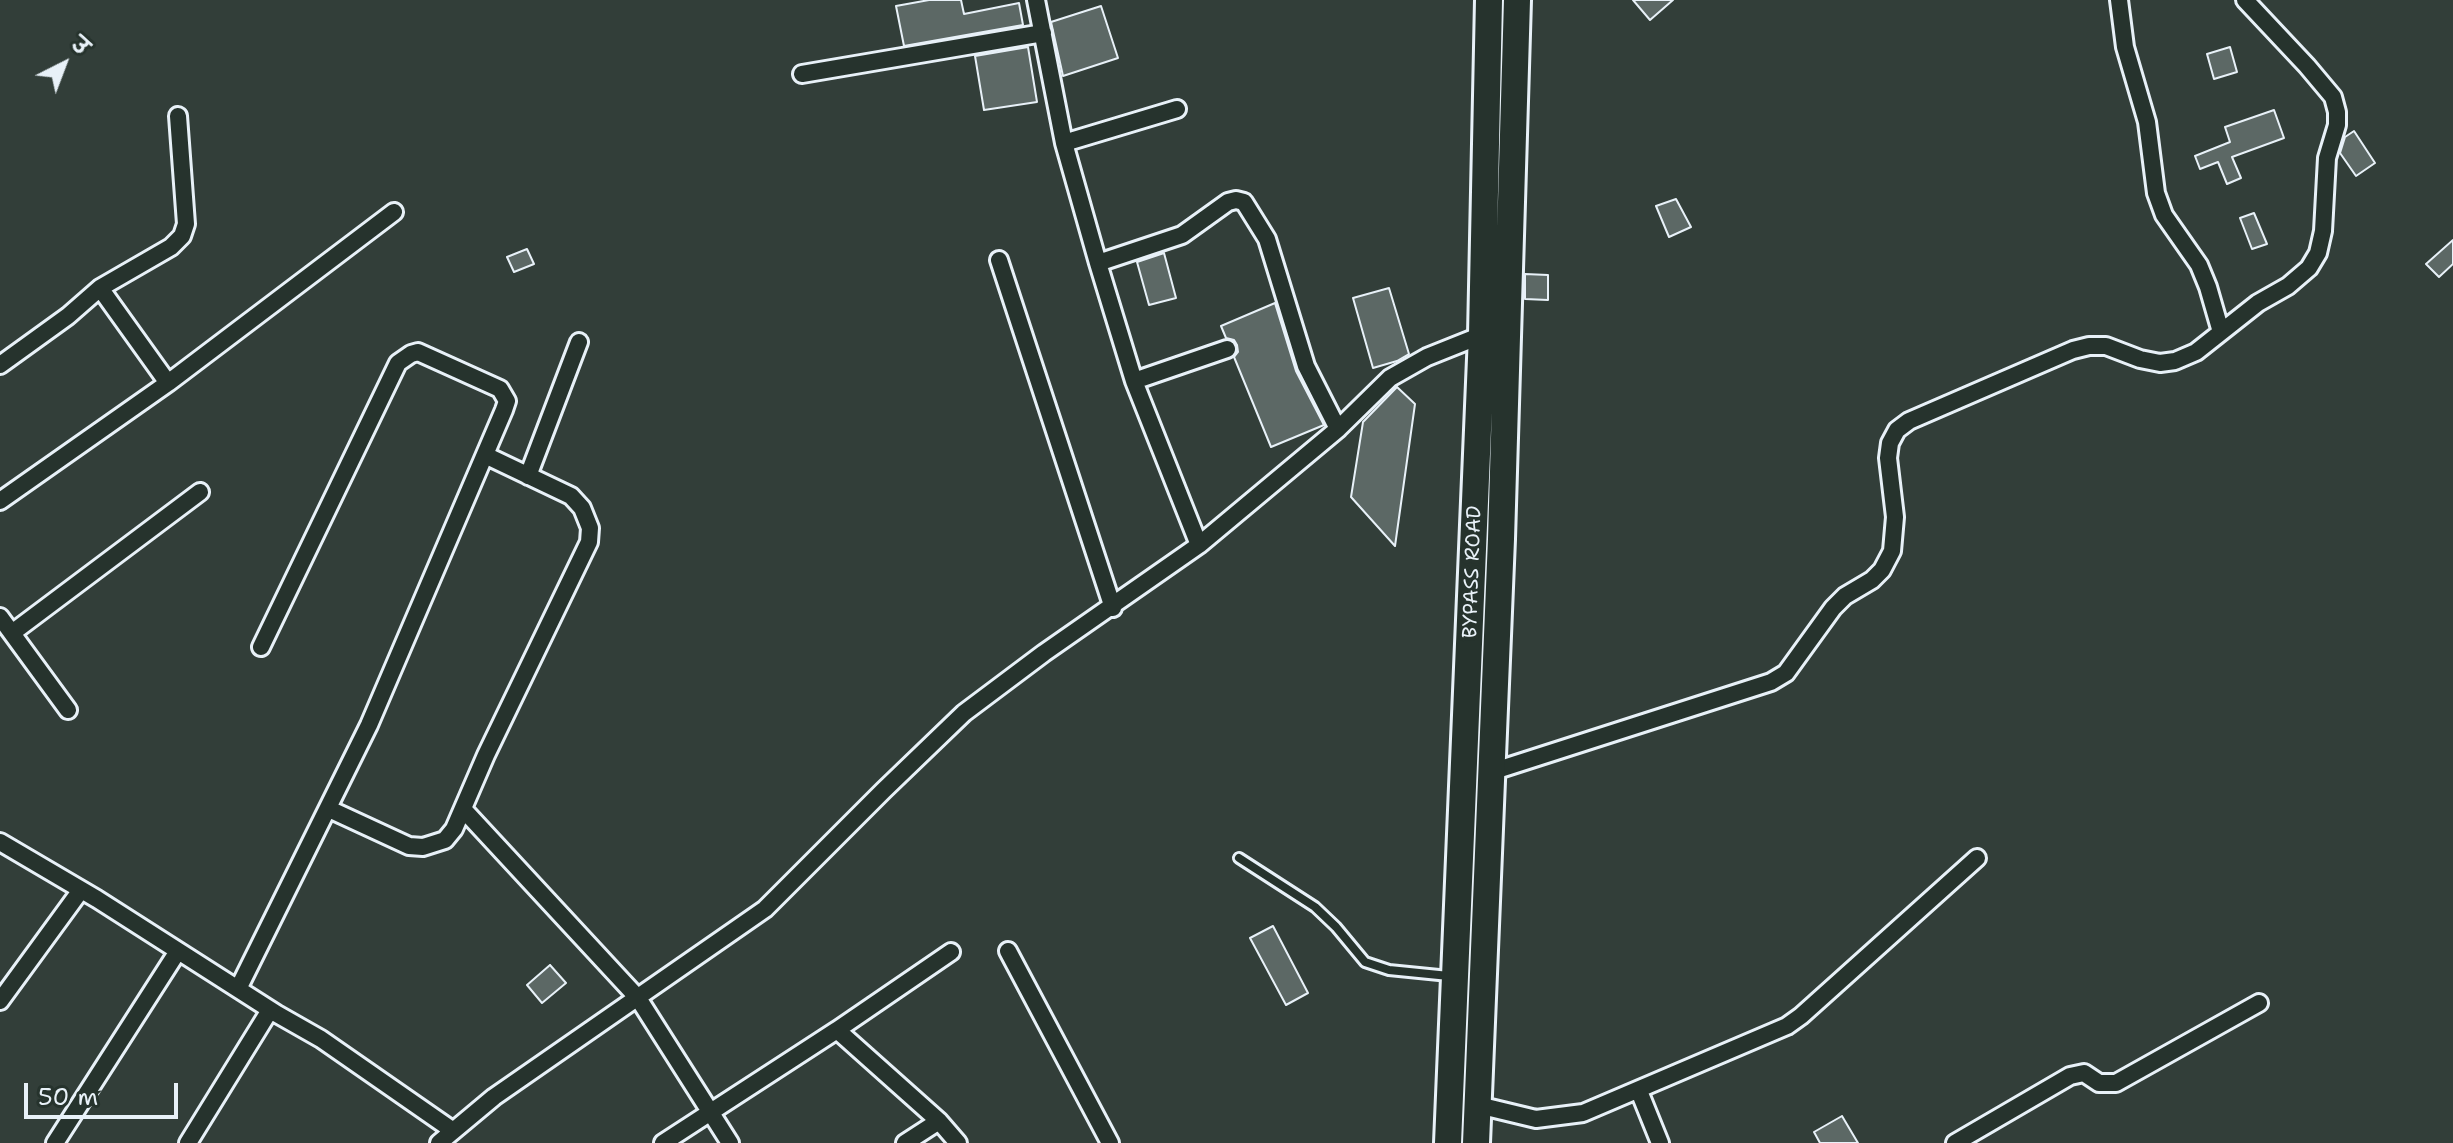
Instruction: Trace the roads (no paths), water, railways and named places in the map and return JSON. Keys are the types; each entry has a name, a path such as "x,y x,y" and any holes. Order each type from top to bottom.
{"main road":[{"name":"BYPASS ROAD","path":"1448,1143 1482,335 1489,0"},
{"name":"BYPASS ROAD","path":"1476,1143 1501,539 1517,0"}],"street":[{"path":"1036,0 1064,143 1098,263 1134,381 1199,545"},
{"path":"2119,0 2125,47 2147,122 2156,193 2164,215 2199,265 2221,332"},
{"path":"1491,772 1771,682 1786,673 1833,608 1845,596 1872,580 1882,570 1892,551 1895,517 1888,458 1890,443 1897,430 1909,421 2073,350 2089,346 2106,346 2160,363 2175,361 2196,352 2309,268 2318,253 2323,231 2327,158 2337,125 2337,112 2333,97 2245,0"},
{"path":"802,74 1043,33"},
{"path":"1064,143 1177,109"},
{"path":"0,365 68,316 100,288 171,247 182,236 186,224 178,116"},
{"path":"1098,263 1182,235 1228,202 1244,202 1267,239 1306,366 1338,429"},
{"path":"0,501 168,383 394,212"},
{"path":"999,260 1113,608"},
{"path":"100,288 168,383"},
{"path":"439,1143 494,1097 765,909 964,713 1199,545 1338,429 1390,378 1427,357 1482,335"},
{"path":"528,476 579,342"},
{"path":"1134,381 1227,349"},
{"path":"238,989 369,725 504,410 507,401 500,389 418,352 404,358 390,377 261,647"},
{"path":"329,809 409,846 423,847 445,840 454,829 486,755 589,542 590,528 582,508 571,496 485,455"},
{"path":"12,633 200,492"},
{"path":"0,617 68,710"},
{"path":"463,809 638,998 730,1143"},
{"path":"0,842 321,1039 452,1130"},
{"path":"1478,1105 1536,1119 1583,1113 1787,1026 1977,858"},
{"path":"0,1001 81,890"},
{"path":"60,1141 178,951"},
{"path":"1008,951 1110,1143"},
{"path":"663,1143 951,952"},
{"path":"1955,1143 2070,1076 2084,1073 2099,1083 2116,1083 2259,1003"},
{"path":"188,1143 270,1010"},
{"path":"837,1030 939,1121 958,1143"},
{"path":"1639,1091 1660,1143"},
{"path":"905,1143 939,1121"}],"lane":[{"path":"1239,858 1315,907 1365,962 1389,970 1455,977"}]}
